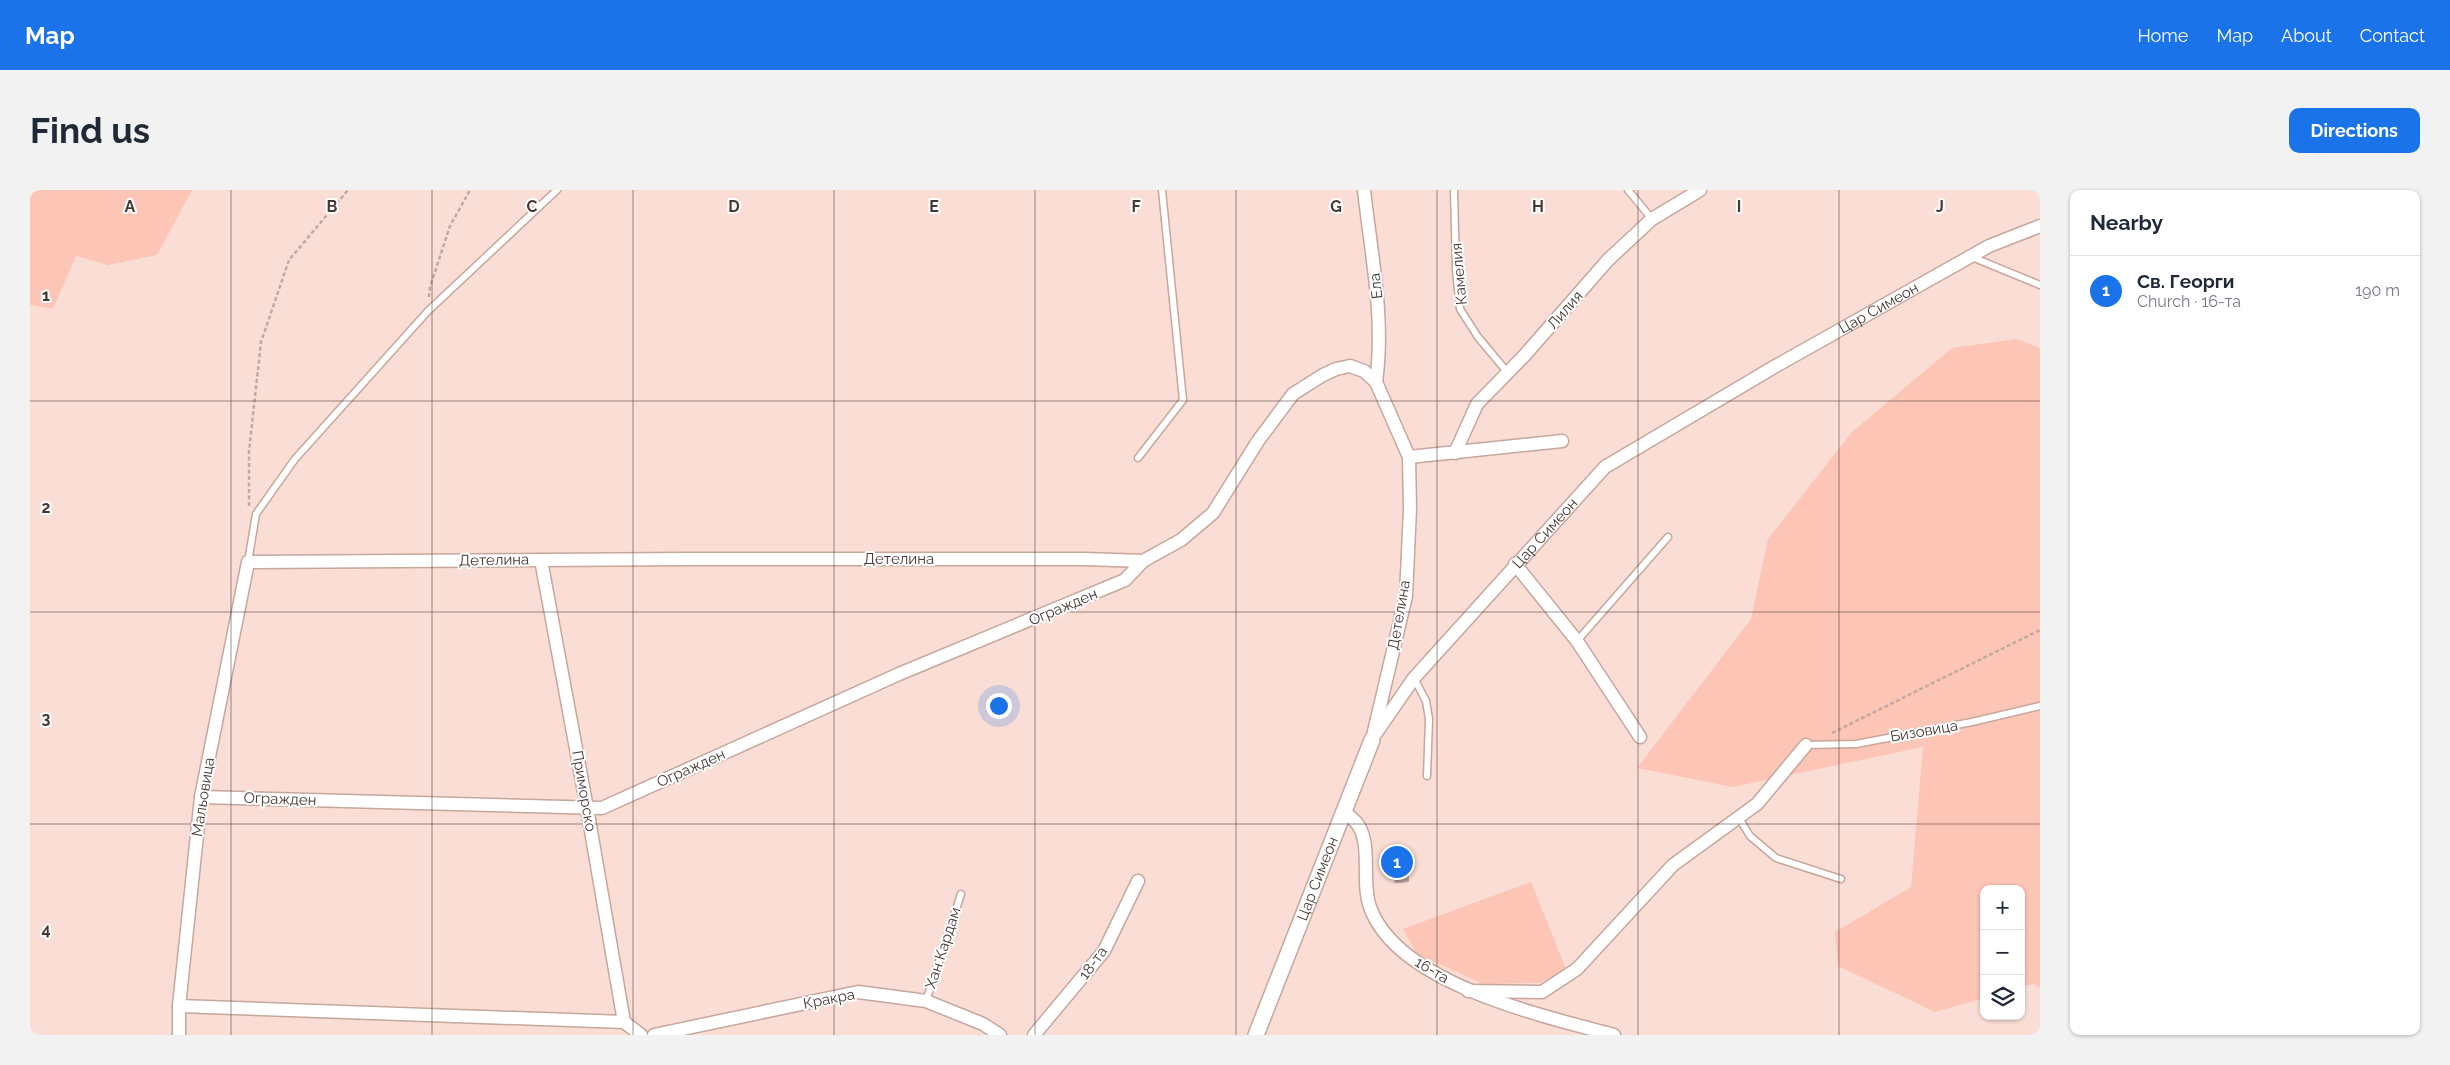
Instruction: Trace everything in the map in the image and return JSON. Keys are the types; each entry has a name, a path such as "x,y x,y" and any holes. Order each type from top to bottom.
{"street":[{"name":"Ела","path":"1364,190 1378,295 1380,351 1376,382"},
{"name":"Лилия","path":"1455,452 1477,404 1508,373 1608,260 1652,220 1700,190"},
{"name":"Цар Симеон","path":"1256,1035 1372,740 1414,678 1515,564 1605,467 1774,367 1989,246 2040,226"},
{"name":"Детелина","path":"248,562 1085,559 1143,561 1182,540 1213,513 1258,441 1293,394 1323,375 1350,366 1364,371 1376,382 1394,419 1409,457 1406,596 1372,740"},
{"path":"1409,457 1562,441"},
{"name":"Приморско","path":"541,560 624,1022"},
{"name":"Огражден","path":"201,797 602,808 899,674 1081,600 1124,580 1143,561"},
{"name":"Мальовица","path":"178,1035 179,1006 201,797 248,562"},
{"path":"1515,564 1576,641 1640,737"},
{"path":"1468,991 1542,992 1577,969 1673,865 1757,804 1806,746"},
{"name":"16-та","path":"1344,812 1358,823 1364,835 1366,890 1370,908 1397,948 1468,991 1564,1022 1614,1035"},
{"name":"18-та","path":"1034,1035 1104,951 1138,881"},
{"name":"Кракра","path":"654,1035 858,992 926,1001 983,1024 1000,1035"},
{"path":"179,1006 624,1022 641,1035"}],"lane":[{"path":"248,562 256,514 295,459 428,311 557,190"},
{"path":"1138,458 1183,400 1162,190"},
{"name":"Камелия","path":"1454,190 1456,270 1460,309 1478,337 1508,373"},
{"path":"1628,190 1652,220"},
{"path":"1972,256 2040,285"},
{"path":"1576,641 1668,537"},
{"path":"1414,678 1426,701 1429,719 1427,776"},
{"name":"Бизовица","path":"1806,746 1856,744 1972,722 2040,706"},
{"path":"1739,818 1750,836 1776,858 1842,878"},
{"name":"Хан Кардам","path":"926,1001 961,894"}],"path":[{"path":"248,507 249,451 261,342 289,260 348,190"},
{"path":"428,311 430,286 450,226 470,190"},
{"path":"1806,746 2040,630"}],"shaded area":[{"path":"30,190 192,190 157,255 108,265 76,256 53,309 30,305"},
{"path":"2017,339 2040,348 2040,988 2034,984 2025,986 2025,885 1980,885 1980,999 1935,1012 1838,966 1835,932 1911,887 1923,747 1733,787 1637,768 1751,619 1768,539 1852,432 1952,348"},
{"path":"1531,882 1566,969 1540,983 1483,984 1417,954 1403,929"}],"building":[{"path":"1405,846 1407,877 1390,879 1388,847"}],"place":[{"name":"Св. Георги","path":"1397,862"}]}
